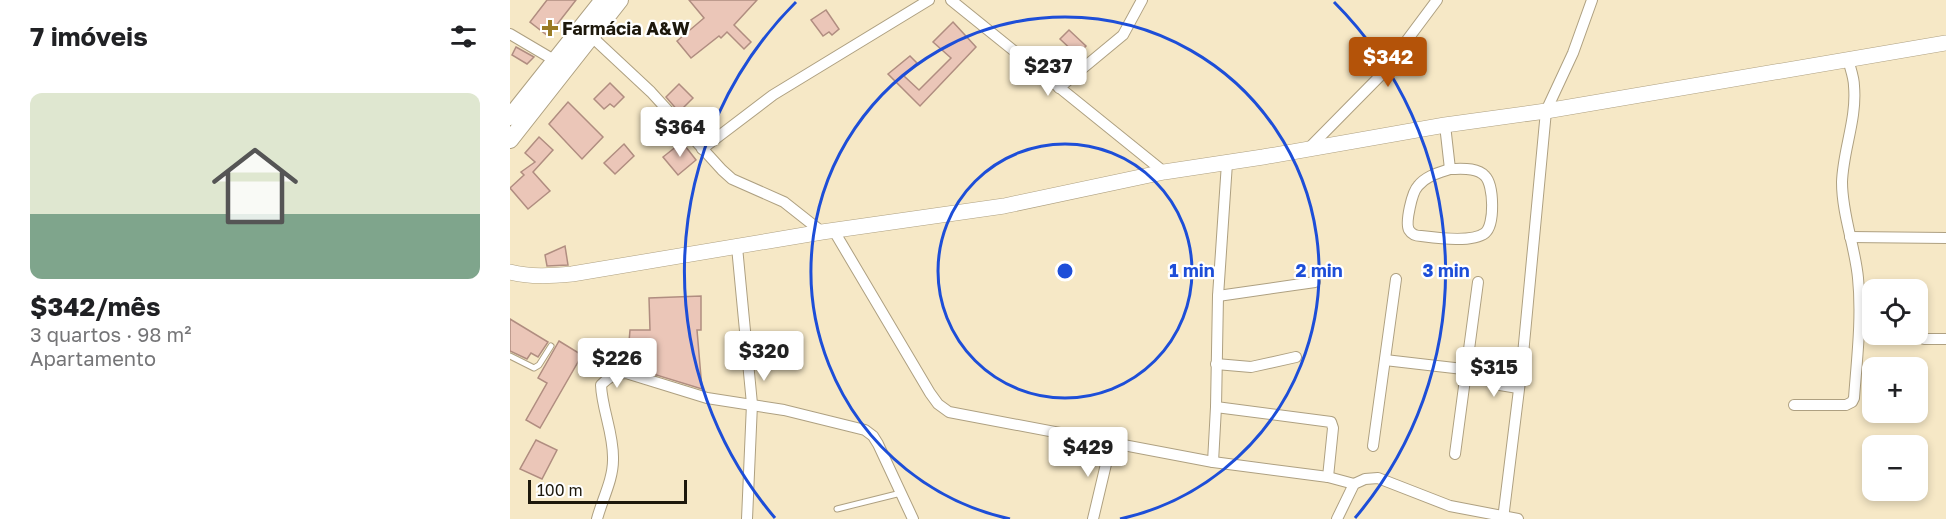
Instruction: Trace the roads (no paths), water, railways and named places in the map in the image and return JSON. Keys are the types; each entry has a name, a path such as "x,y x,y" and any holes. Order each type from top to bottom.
{"main road":[{"path":"510,117 603,0"},
{"path":"510,140 620,0"},
{"path":"510,272 525,276 547,277 572,274 828,231 1004,206 1164,172 1308,150 1445,125 1546,111 1946,43"}],"street":[{"path":"702,149 773,95 929,0"},
{"path":"951,0 1164,172"},
{"path":"1059,88 1124,35 1142,0"},
{"path":"1308,150 1381,75 1437,0"},
{"path":"1504,518 1522,365 1546,111 1573,53 1592,0"},
{"path":"510,34 554,60"},
{"path":"591,36 651,93 732,178 784,202 828,231 930,393 938,404 949,412 1213,462 1328,477 1354,484 1365,479 1378,478 1450,506 1518,519"},
{"path":"1794,405 1846,405 1854,398 1860,297 1842,182 1854,86 1848,59"},
{"path":"1445,125 1450,169"},
{"path":"1213,462 1218,296 1227,163"},
{"path":"1450,169 1478,171 1485,176 1491,185 1491,225 1485,233 1474,238 1449,239 1415,236 1407,224 1415,189 1429,177 1450,169"},
{"path":"1850,237 1946,238"},
{"path":"737,247 752,404 747,519"},
{"path":"1373,446 1396,279"},
{"path":"1218,296 1315,282"},
{"path":"1455,454 1478,282"},
{"path":"1928,339 1946,339"},
{"path":"1216,364 1251,367 1296,357"},
{"path":"1385,360 1489,372 1503,366 1522,365"},
{"path":"1489,372 1500,385 1518,388"},
{"path":"597,519 612,474 613,459 612,443 601,399 601,385 608,378 626,373 707,398 752,404 865,430 873,435 913,519"},
{"path":"1216,407 1331,422 1333,428 1328,477"},
{"path":"1093,519 1111,443"},
{"path":"1337,519 1354,484"}],"lane":[{"path":"510,356 534,368 539,365 551,346"},
{"path":"837,509 901,493"}],"place":[{"name":"Farmácia A&W","path":"550,28"}]}
